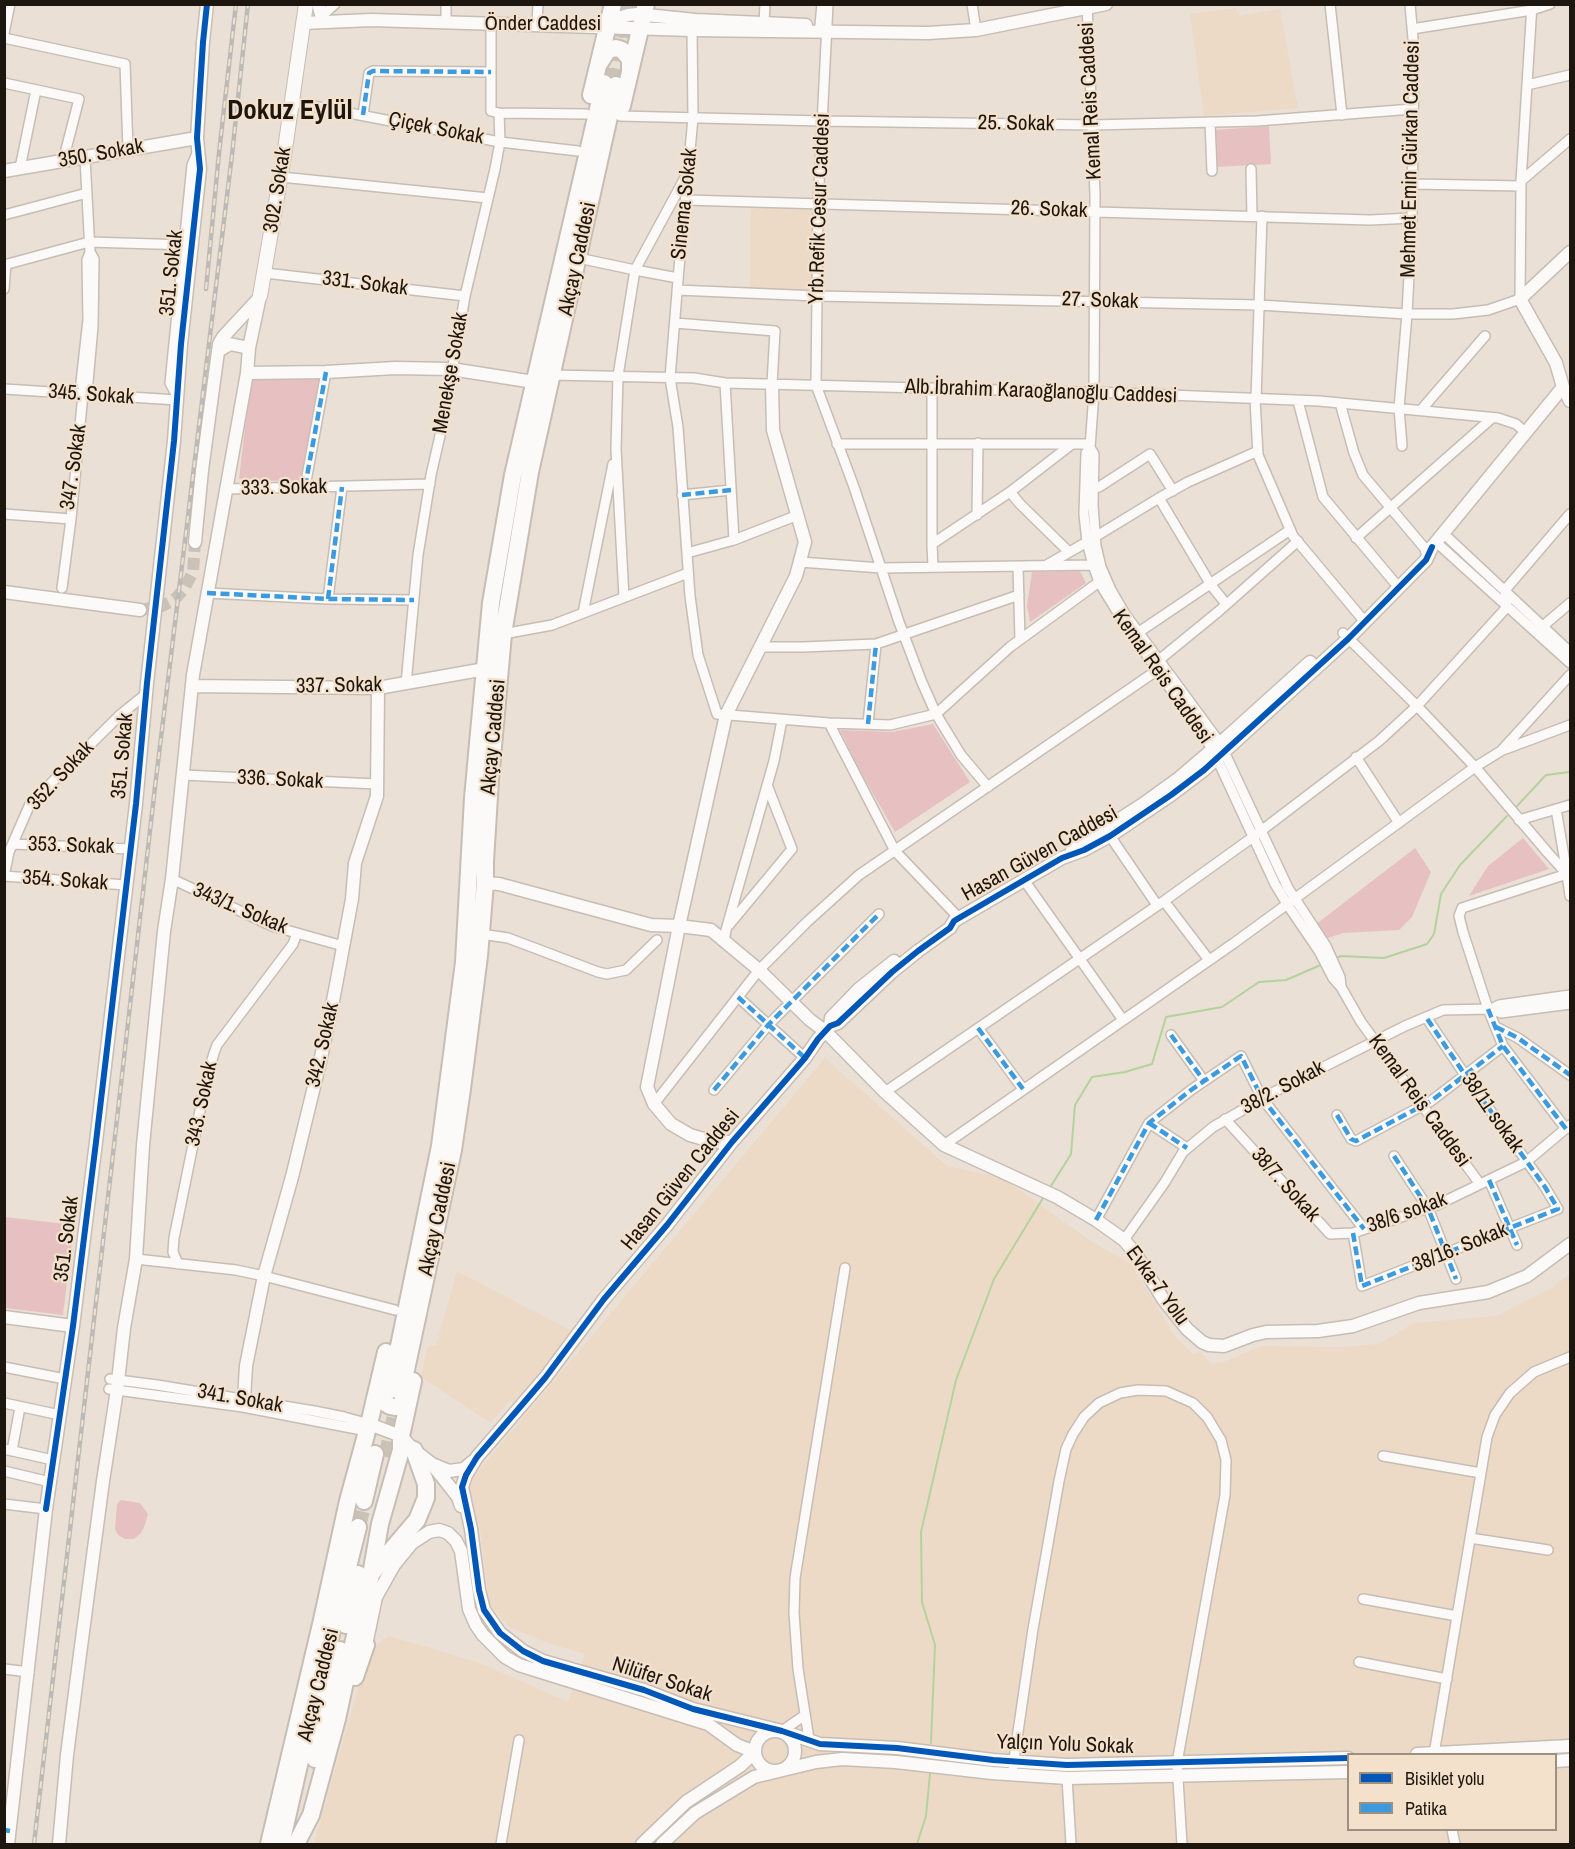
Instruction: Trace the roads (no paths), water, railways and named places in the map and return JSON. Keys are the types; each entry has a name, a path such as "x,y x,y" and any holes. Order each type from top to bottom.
{"highway":[{"path":"561,302 564,214 613,4"},
{"path":"561,302 583,259 643,16"},
{"path":"598,65 608,50 616,48 622,50 630,59 630,75"},
{"name":"Akçay Caddesi","path":"395,1391 447,1148 481,934 503,634 530,472 552,375 561,302 610,84"},
{"name":"Akçay Caddesi","path":"447,1148 464,962 473,798 491,603 513,475 534,382 561,302"},
{"path":"296,1845 311,1815 337,1719 371,1575 380,1524 401,1450 395,1391 395,1310 423,1186 447,1148"},
{"path":"269,1845 348,1501 368,1428 395,1391 444,1240 455,1176 447,1148"},
{"path":"371,1575 417,1520 426,1498 426,1484 414,1450"},
{"path":"370,1502 380,1455"},
{"name":"Akçay Caddesi","path":"281,1845 307,1730 364,1528 296,1845"},
{"path":"337,1719 366,1645"}],"main road":[{"name":"302. Sokak","path":"260,296 292,102 304,11"}],"street":[{"path":"4,33 10,4"},
{"name":"351. Sokak","path":"8,1845 7,1830 29,1672 46,1509 73,1326 126,885 162,557 188,245 200,169 197,138 207,4"},
{"path":"321,11 335,4"},
{"path":"446,4 446,22"},
{"path":"537,26 538,4"},
{"path":"764,22 765,4"},
{"name":"Yrb.Refik Cesur Caddesi","path":"822,4 825,28"},
{"name":"Yrb.Refik Cesur Caddesi","path":"816,385 818,204 828,4"},
{"path":"972,4 976,30"},
{"path":"643,16 928,33 976,30 1106,4"},
{"path":"1330,4 1342,115"},
{"name":"Mehmet Emin Gürkan Caddesi","path":"1402,446 1399,408 1407,315 1413,184 1414,50 1410,4"},
{"path":"1412,29 1550,4"},
{"name":"Kemal Reis Caddesi","path":"1087,6 1095,212 1095,300 1094,392 1090,446 1086,453 1084,514 1091,539 1108,584 1118,603 1219,751 1257,834 1275,884 1290,902 1309,936 1340,977 1341,987 1361,1022 1422,1106 1484,1182 1517,1245"},
{"path":"1532,7 1521,184 1520,299 1565,379 1570,401"},
{"name":"Önder Caddesi","path":"304,11 321,11 371,20"},
{"name":"Önder Caddesi","path":"304,11 371,20 537,26 608,27 643,16"},
{"path":"643,16 692,30 825,28"},
{"path":"491,25 491,111 499,113"},
{"name":"Sinema Sokak","path":"692,30 693,118 670,378 678,427 688,573 698,655 717,714 726,715"},
{"path":"4,38 125,64 128,149"},
{"path":"363,115 369,74 373,71 491,72"},
{"path":"1527,86 1570,75"},
{"path":"4,83 79,99 63,162"},
{"path":"20,168 36,90"},
{"name":"Çiçek Sokak","path":"292,102 500,142 499,113 586,114"},
{"name":"25. Sokak","path":"620,116 1092,125 1257,121 1413,109"},
{"path":"1210,122 1212,171"},
{"name":"350. Sokak","path":"4,171 197,138"},
{"path":"1413,184 1521,184 1570,139"},
{"path":"500,142 578,151"},
{"name":"Menekşe Sokak","path":"406,684 418,555 430,484 465,296 500,142"},
{"name":"347. Sokak","path":"4,514 71,519 84,392 81,382 88,320 87,260 89,247 85,158"},
{"path":"1251,169 1257,216 1258,455 1290,530 1362,619"},
{"path":"624,597 616,449 618,376 635,270 688,172"},
{"path":"280,177 488,198"},
{"path":"4,215 87,193"},
{"name":"26. Sokak","path":"686,200 1370,220 1412,218"},
{"path":"4,289 5,265 89,247 188,245"},
{"path":"1520,299 1570,252"},
{"path":"583,259 678,278"},
{"name":"331. Sokak","path":"265,273 465,296"},
{"name":"27. Sokak","path":"677,290 817,296 1259,305 1407,315 1453,314 1488,310 1520,299"},
{"path":"195,542 218,351 223,338 260,296"},
{"path":"60,1845 67,1755 105,1470 114,1384 136,1259 144,1134 192,686 247,373 249,348 260,296"},
{"path":"241,320 254,328"},
{"path":"675,323 775,331 772,384 773,430 805,542 796,576 726,715 679,926 647,1087 654,1104 671,1124 690,1135 714,1142 732,1142"},
{"path":"223,338 236,331 254,328"},
{"path":"1421,410 1485,336"},
{"path":"218,351 230,344 249,348"},
{"path":"247,373 395,368 451,369 534,382"},
{"path":"305,487 326,372"},
{"name":"Alb.İbrahim Karaoğlanoğlu Caddesi","path":"552,375 694,378 725,383 1094,392 1340,403 1492,418 1516,424 1525,432"},
{"name":"Hasan Güven Caddesi","path":"1362,619 1434,543 1525,432 1565,379"},
{"path":"725,383 734,540"},
{"path":"816,385 921,680 936,714 962,755 988,787"},
{"path":"932,388 933,567"},
{"name":"345. Sokak","path":"4,389 177,398"},
{"path":"1299,401 1323,497 1395,583"},
{"path":"1340,403 1354,453 1363,475 1390,508 1434,543 1570,663"},
{"path":"1356,538 1492,418"},
{"path":"837,444 978,443 1090,446"},
{"path":"977,515 978,443"},
{"path":"932,544 1010,492 1072,444"},
{"name":"Kemal Reis Caddesi","path":"1090,446 1094,454 1091,539 1093,566 1099,582 1156,671 1219,751"},
{"path":"583,612 616,449"},
{"path":"1044,567 1159,498 1258,451"},
{"path":"1093,488 1099,488 1150,454 1173,491"},
{"name":"333. Sokak","path":"226,489 430,484"},
{"path":"328,599 342,487"},
{"path":"682,495 731,490"},
{"path":"1010,492 1069,552"},
{"path":"1159,498 1211,585 1226,604"},
{"path":"885,1092 1161,903 1257,834 1379,741 1416,706 1507,607 1505,590 1570,514"},
{"path":"687,553 734,540 798,515"},
{"path":"61,594 71,519"},
{"path":"1139,632 1290,530"},
{"path":"1159,660 1298,541"},
{"path":"1434,543 1505,590 1570,652"},
{"name":"Hasan Güven Caddesi","path":"1062,858 1084,850 1110,836 1171,795 1426,560 1434,543"},
{"path":"800,562 881,568 1093,566"},
{"path":"1018,567 1020,640"},
{"path":"503,634 552,625 688,573"},
{"path":"726,715 890,725 936,714 1020,640 1099,582"},
{"path":"4,592 61,594 140,610"},
{"path":"207,592 328,599 414,600"},
{"path":"761,647 876,644 1019,596"},
{"path":"1543,626 1570,603"},
{"path":"1345,636 1475,767 1569,874"},
{"path":"868,724 876,644"},
{"name":"337. Sokak","path":"192,686 378,688 485,669"},
{"path":"654,1104 759,970 859,875 1156,671"},
{"path":"1501,751 1570,675"},
{"name":"342. Sokak","path":"244,1399 246,1366 264,1276 295,1166 329,1021 344,946 355,863 377,796 378,688"},
{"name":"352. Sokak","path":"4,876 9,852 30,804 120,715 146,694"},
{"path":"725,936 774,761 782,720"},
{"path":"828,723 896,851 957,920"},
{"path":"944,1145 1209,960 1475,767 1501,751 1570,725"},
{"name":"Hasan Güven Caddesi","path":"477,1457 545,1378 604,1299 667,1225 732,1142 805,1058 827,1028 831,1018 859,990 883,969 945,923 957,920 1062,858 1079,844 1219,751"},
{"path":"1356,758 1399,823"},
{"name":"336. Sokak","path":"183,775 377,784"},
{"path":"725,936 792,849 767,785"},
{"path":"1520,820 1570,805"},
{"path":"1556,809 1569,874 1570,896"},
{"path":"1110,836 1161,903 1209,960"},
{"name":"353. Sokak","path":"13,844 130,849"},
{"path":"1568,1127 1503,1047 1462,932 1459,916 1462,908 1569,874"},
{"name":"354. Sokak","path":"4,876 126,885"},
{"name":"343/1. Sokak","path":"172,879 272,926 344,946"},
{"path":"1024,880 1078,960 1123,1020"},
{"path":"485,883 499,884 651,925 679,926"},
{"path":"714,1090 769,1024 879,914"},
{"name":"Evka-7 Yolu","path":"679,926 711,930 725,936 810,1020 827,1028 885,1092 944,1145 1057,1197 1124,1240 1163,1299 1187,1329 1202,1342 1217,1346 1266,1332 1318,1331 1353,1326 1419,1303 1488,1292 1527,1276 1570,1244"},
{"name":"343. Sokak","path":"178,1264 173,1252 174,1238 206,1081 214,1053 293,944 297,933"},
{"path":"481,934 508,938 607,974 626,970 657,940"},
{"name":"38/2. Sokak","path":"1490,1009 1499,1005 1570,995"},
{"path":"738,997 805,1058"},
{"name":"38/2. Sokak","path":"1124,1240 1183,1152 1213,1126 1262,1098 1376,1040 1443,1010 1490,1009 1502,1013 1570,1004"},
{"name":"38/11 sokak","path":"1426,1017 1558,1209"},
{"path":"1496,1027 1518,1038 1570,1075"},
{"path":"978,1028 1023,1089"},
{"path":"1171,1035 1204,1081"},
{"path":"1336,1115 1352,1139 1356,1141 1422,1106 1503,1047"},
{"path":"1096,1220 1149,1123 1241,1056 1262,1098 1364,1229"},
{"name":"38/7. Sokak","path":"1225,1119 1330,1234 1353,1233"},
{"path":"1149,1123 1187,1148"},
{"name":"38/6 sokak","path":"1353,1233 1428,1208 1526,1162 1568,1127"},
{"path":"1394,1156 1428,1208 1456,1280"},
{"name":"38/16. Sokak","path":"1353,1233 1362,1286 1558,1209"},
{"path":"136,1259 236,1270 395,1310"},
{"path":"809,1740 798,1670 794,1613 795,1578 845,1268"},
{"path":"4,1317 73,1326"},
{"path":"1433,1753 1487,1437 1495,1415 1510,1393 1534,1372 1570,1357"},
{"path":"4,1367 65,1379"},
{"name":"341. Sokak","path":"114,1384 244,1399 344,1417 368,1428"},
{"name":"341. Sokak","path":"114,1384 368,1428"},
{"path":"1012,1775 1033,1629 1066,1449 1083,1417 1099,1403 1120,1393 1138,1390 1166,1391 1193,1403 1207,1417 1221,1440 1226,1460 1224,1502 1177,1763 1182,1845"},
{"path":"4,1403 60,1415"},
{"path":"20,1407 8,1450 53,1460"},
{"path":"368,1428 401,1436 432,1464 458,1497 471,1528"},
{"path":"1383,1456 1481,1473"},
{"path":"432,1464 449,1471 456,1470 464,1468 477,1457"},
{"path":"471,1528 462,1487 477,1457"},
{"path":"4,1471 50,1482"},
{"path":"4,1504 46,1509"},
{"name":"Nilüfer Sokak","path":"471,1528 479,1590 484,1610 503,1636 523,1651 543,1661 644,1690 693,1709 782,1731"},
{"name":"Nilüfer Sokak","path":"366,1645 376,1597 394,1565 412,1543 429,1532 439,1530 448,1533 456,1541 461,1551 469,1609 476,1625 505,1657 519,1665 708,1724 737,1745 755,1752"},
{"path":"1470,1538 1548,1551"},
{"path":"1363,1599 1457,1616"},
{"path":"1359,1662 1447,1678"},
{"path":"4,1669 29,1672"},
{"path":"782,1731 804,1714"},
{"path":"775,1730 782,1731 792,1740 796,1753 790,1765 779,1771 765,1769 760,1765 755,1746 763,1734 775,1730"},
{"name":"Yalçın Yolu Sokak","path":"782,1731 820,1744 897,1748 1013,1761 1067,1764 1347,1758"},
{"path":"501,1845 519,1740"},
{"path":"1450,1753 1570,1746"},
{"path":"642,1845 686,1802 740,1766 755,1752"},
{"name":"Yalçın Yolu Sokak","path":"662,1845 695,1813 754,1777 816,1762 842,1759 1067,1778 1347,1772"},
{"path":"1067,1778 1071,1845"}],"waterway":[{"path":"1517,806 1546,775 1570,772"},
{"path":"1336,958 1341,956 1384,958 1427,944 1434,934 1441,894 1460,865 1507,816"},
{"path":"1051,1186 1071,1154 1075,1105 1092,1077 1125,1072 1152,1064 1166,1017 1222,1007 1259,982 1286,980 1323,964"},
{"path":"931,1743 935,1645 922,1602 921,1532 956,1380 994,1279 1043,1198"},
{"path":"917,1844 926,1816 930,1773"}],"tunnel":[{"path":"604,83 623,4"},
{"path":"616,85 635,4"},
{"path":"140,610 162,606 175,599 184,589 193,572 195,542"},
{"path":"386,1457 400,1393"},
{"path":"358,1527 364,1501"}],"railway":[{"path":"206,289 236,4"},
{"path":"34,1844 155,787 232,155 248,4"}],"district":[{"name":"Dokuz Eylül","path":"290,112"}]}
